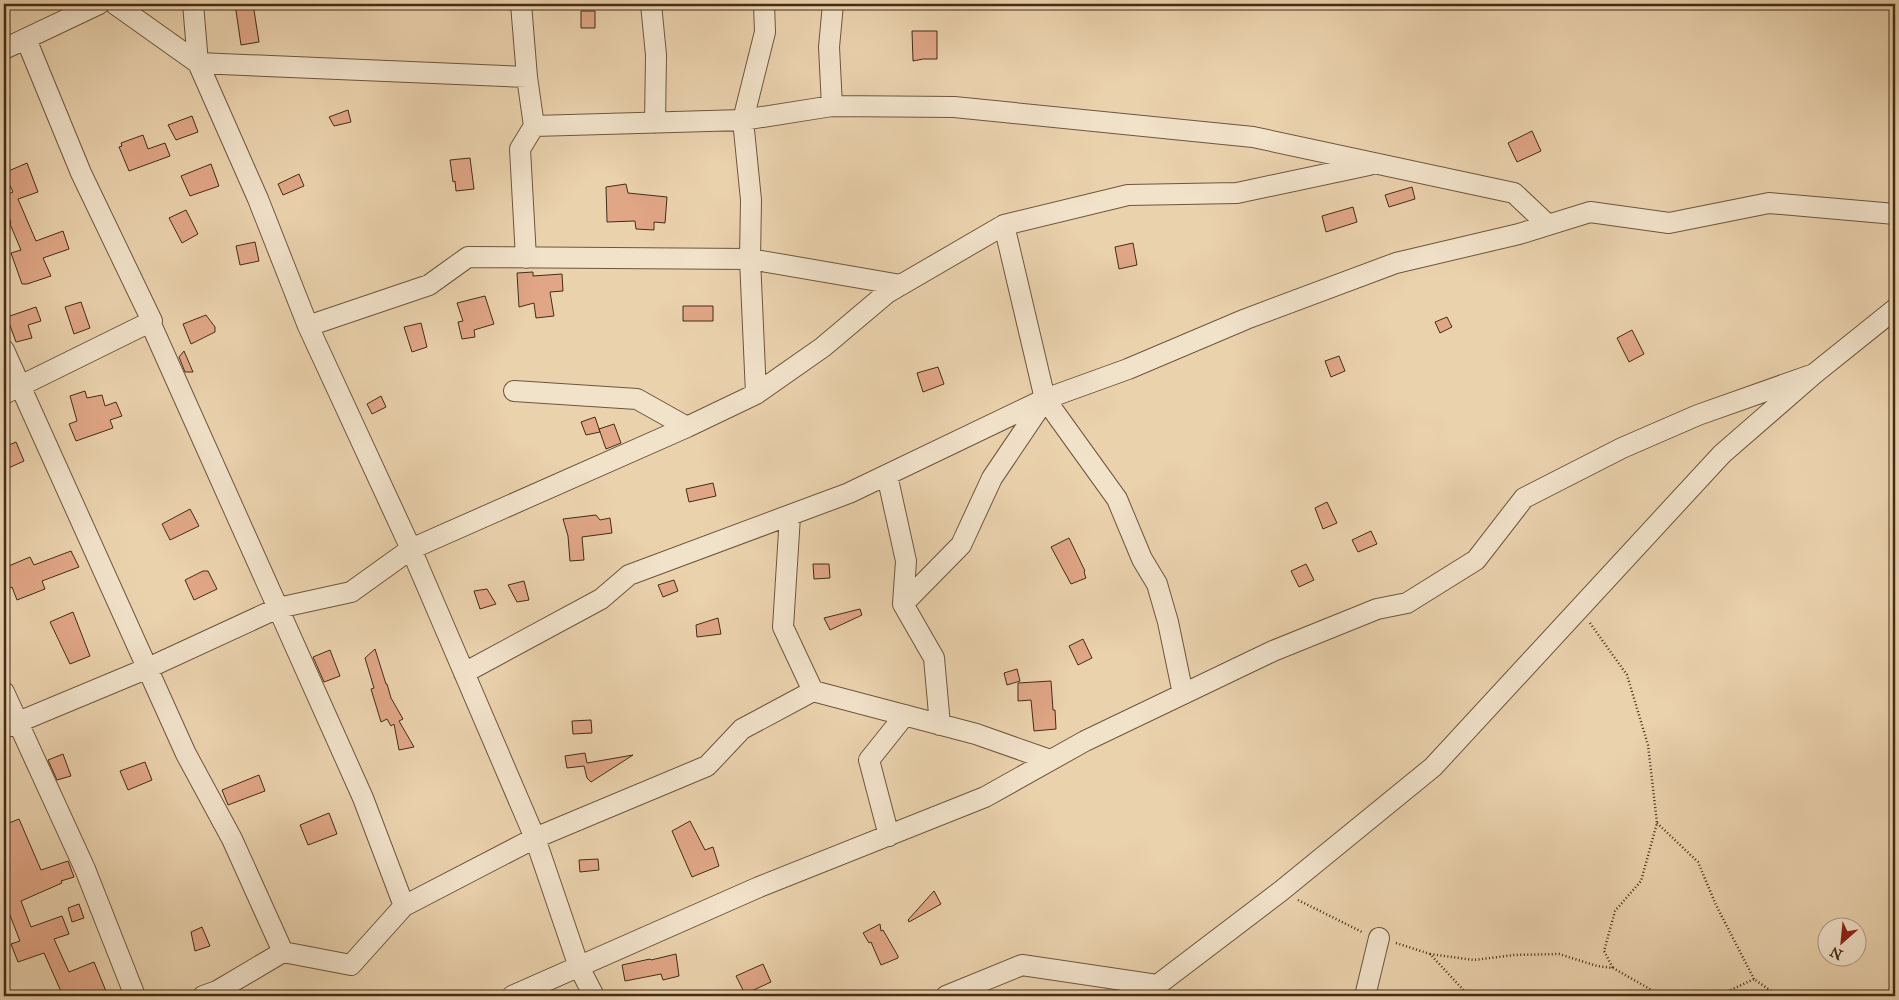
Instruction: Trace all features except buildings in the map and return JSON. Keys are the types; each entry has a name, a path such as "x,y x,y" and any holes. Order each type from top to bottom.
{"street":[{"path":"4,49 99,4"},
{"path":"115,4 198,63 527,77"},
{"path":"193,4 198,63 258,199 308,326 411,549 535,838 579,967 594,996"},
{"path":"521,4 527,77 534,126 520,149 526,258"},
{"path":"650,4 656,55 655,123"},
{"path":"756,394 750,260 752,200 744,120 765,32 764,4"},
{"path":"832,4 829,47 832,106"},
{"path":"26,39 81,173 152,321 150,322 363,798 404,906"},
{"path":"534,126 744,120 832,106 954,107 1253,137 1514,194 1548,225"},
{"path":"10,725 148,668 278,608 351,592 411,549 687,427 756,394 823,347 887,293 1004,225 1128,195 1237,193 1376,164"},
{"path":"464,673 601,598 629,575 849,493 1045,399 1128,369 1246,319 1396,263 1519,234 1590,212 1669,223 1769,203 1895,214"},
{"path":"1004,225 1045,399 1116,499 1142,559 1157,584 1168,622 1183,694"},
{"path":"308,326 429,285 468,257 750,260 901,285"},
{"path":"946,996 1022,965 1150,991 1281,891 1433,767 1722,454 1814,374 1895,309"},
{"path":"12,391 150,322"},
{"path":"4,350 12,391 148,668 186,754 232,839 283,952"},
{"path":"512,996 759,887 985,797 1085,741 1273,651 1377,609 1407,602 1476,560 1524,498 1622,448 1698,415 1814,374"},
{"path":"514,391 637,399 687,427"},
{"path":"902,604 961,545 992,478 1045,399"},
{"path":"887,475 906,560 902,604 934,658 940,725"},
{"path":"790,516 784,627 813,691"},
{"path":"203,996 217,991 283,952 351,965 404,906 535,838 707,766 742,729 813,691 976,734 1050,760"},
{"path":"4,692 10,725 85,869 135,996"},
{"path":"889,836 869,760 905,715"},
{"path":"1365,996 1379,938"}],"path":[{"path":"1580,610 1627,675 1648,745 1657,823 1641,881 1615,911 1604,951 1613,968"},
{"path":"1657,823 1698,862 1716,905 1754,978 1778,996"},
{"path":"1430,954 1474,960 1514,955 1559,954 1597,966 1613,968 1662,996 1668,996"},
{"path":"1718,996 1754,978"}]}
